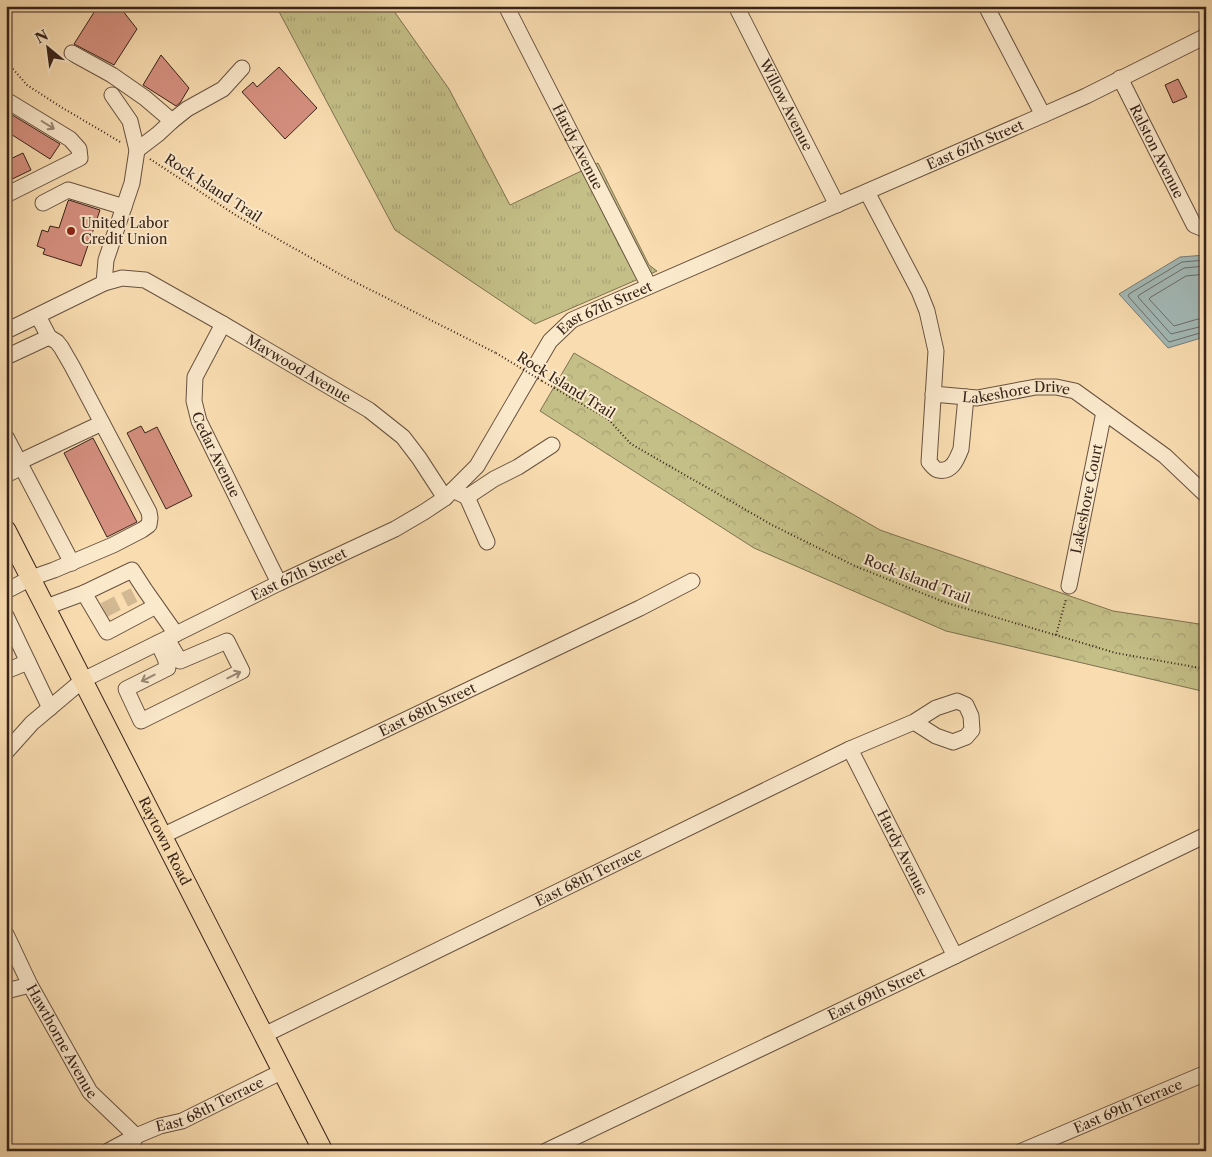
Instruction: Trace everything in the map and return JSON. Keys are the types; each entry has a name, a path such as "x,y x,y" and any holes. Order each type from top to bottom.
{"main road":[{"name":"Raytown Road","path":"6,530 11,550 31,578 323,1151"}],"street":[{"name":"Hardy Avenue","path":"506,6 649,286"},
{"name":"Willow Avenue","path":"736,6 837,205"},
{"path":"986,6 1043,115"},
{"name":"East 67th Street","path":"6,752 12,735 32,723 83,680 395,528 424,512 449,494 477,466 550,341 572,320 1043,115 1206,36"},
{"path":"72,53 112,75 145,98 172,121"},
{"path":"137,151 187,109 222,89 242,68"},
{"name":"Ralston Avenue","path":"1120,78 1200,228"},
{"path":"6,331 104,283 106,260 132,182 137,151 130,121 112,95"},
{"path":"6,100 70,139 79,149 80,158 6,195"},
{"path":"43,203 68,190 124,207"},
{"name":"Lakeshore Drive","path":"866,192 919,291 927,311 936,351 929,462 935,469 948,470 952,467 961,449 966,397 977,398 1036,387 1056,387 1075,391 1165,456 1206,495"},
{"name":"Maywood Avenue","path":"104,283 122,278 145,280 369,410 402,437 449,494"},
{"path":"6,591 31,578 113,545 142,530 148,525 150,518 72,366 58,342 49,337 38,316"},
{"name":"Cedar Avenue","path":"223,324 195,377 194,401 199,421 279,583"},
{"path":"6,357 49,337"},
{"path":"933,394 966,397"},
{"name":"Lakeshore Court","path":"1069,586 1104,412"},
{"path":"13,461 102,423"},
{"path":"6,436 16,470 6,475"},
{"path":"449,494 467,497 494,478 518,467 552,446"},
{"path":"13,461 72,563"},
{"path":"467,497 486,542"},
{"path":"46,607 132,570 140,592 156,606 167,639 180,661 227,641 242,671 141,720 126,689 168,668 165,658 167,639"},
{"name":"East 68th Street","path":"162,836 692,581"},
{"path":"84,592 100,612 107,632 156,606"},
{"path":"6,616 50,708"},
{"path":"6,671 28,662"},
{"name":"East 68th Terrace","path":"264,1035 850,749 914,722"},
{"name":"Hardy Avenue","path":"850,749 955,956"},
{"name":"East 69th Street","path":"546,1151 1206,835"},
{"name":"Hawthorne Avenue","path":"6,934 30,985 90,1092 136,1136"},
{"path":"6,991 30,985"},
{"name":"East 68th Terrace","path":"108,1151 160,1126 182,1121 283,1071"},
{"name":"East 69th Terrace","path":"1022,1151 1206,1073"},
{"path":"130,1151 136,1136"}],"path":[{"name":"Rock Island Trail","path":"6,61 27,85 68,112 137,151 237,216 335,272 496,354 608,419 631,444 774,526 846,562 944,602 1116,653 1206,669"},
{"path":"1056,635 1069,586"}],"green space":[{"path":"276,6 392,6 449,89 510,205 598,163 649,265 657,271 535,324 395,230"},
{"path":"574,353 880,530 1113,611 1206,625 1206,692 946,631 754,548 540,411"}],"water":[{"path":"1206,255 1206,345 1201,338 1168,348 1119,294 1180,257"}],"building":[{"path":"98,6 119,6 137,29 114,65 74,44"},
{"path":"161,55 189,88 176,106 143,85"},
{"path":"279,67 317,108 285,139 242,92 253,82 257,87"},
{"path":"1178,79 1187,97 1173,103 1165,85"},
{"path":"9,113 60,144 50,159 6,131 6,118"},
{"path":"23,153 31,170 6,182 6,161"},
{"name":"United Labor Credit Union","path":"69,200 100,210 81,266 43,254 45,249 37,246 42,230 48,232 50,226 59,228"},
{"path":"141,426 145,433 157,427 192,496 166,509 127,433"},
{"path":"93,438 137,522 107,537 64,453"}],"tunnel":[{"path":"104,610 134,595"}],"place":[{"name":"United Labor Credit Union","path":"71,231"}]}
